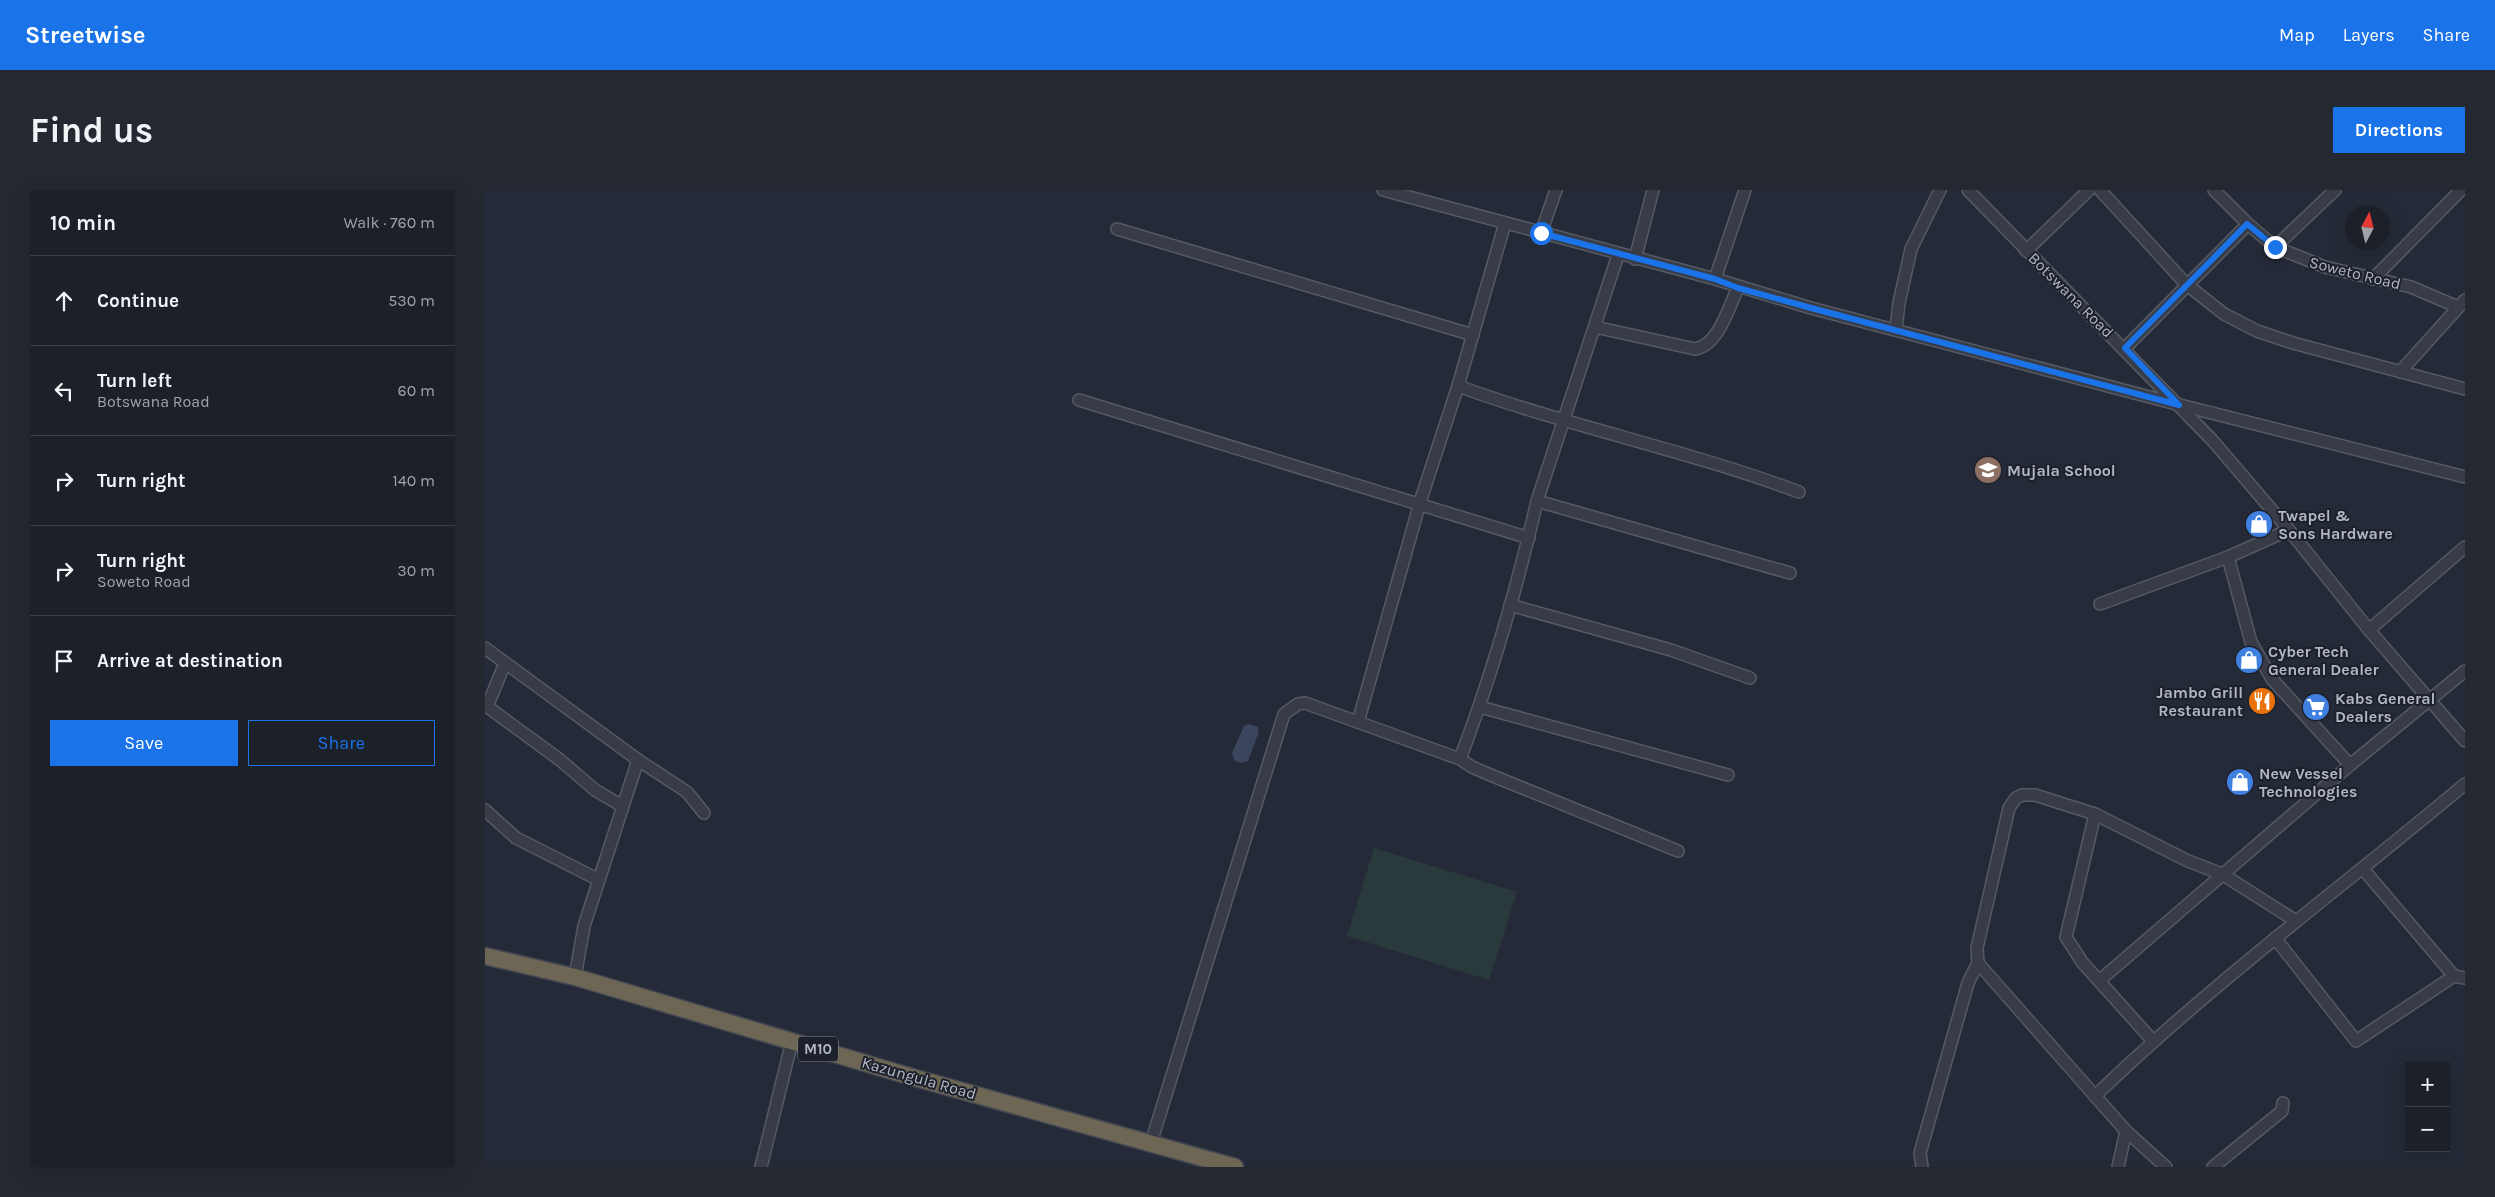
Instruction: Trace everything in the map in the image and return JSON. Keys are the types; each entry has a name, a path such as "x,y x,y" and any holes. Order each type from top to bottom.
{"highway":[{"name":"Kazungula Road","path":"485,956 575,977 912,1077 1151,1143"},
{"name":"M10","path":"1151,1143 1235,1167"}],"street":[{"path":"1383,190 1618,255 1715,279 1738,288 2179,405 2465,477"},
{"path":"1541,233 1556,190"},
{"path":"1635,259 1653,190"},
{"path":"1715,279 1745,190"},
{"path":"1896,329 1899,303 1911,249 1939,190"},
{"name":"Botswana Road","path":"1968,190 2179,405 2289,530 2369,630 2465,741"},
{"path":"2026,250 2089,190"},
{"path":"2100,190 2186,284 2224,314 2257,331 2465,389"},
{"path":"2275,247 2335,190"},
{"path":"2373,279 2461,190"},
{"name":"Soweto Road","path":"2217,191 2247,224 2275,247 2303,260 2411,287 2461,303"},
{"path":"1358,722 1419,506 1458,386 1505,223"},
{"path":"2125,348 2247,224"},
{"path":"1117,229 1473,335"},
{"path":"1460,759 1480,708 1529,538 1537,501 1618,255"},
{"path":"1595,327 1695,349 1703,348 1712,342 1738,288"},
{"path":"2400,372 2461,303"},
{"path":"1458,386 1565,420 1752,474 1799,492"},
{"path":"1079,400 1419,506 1529,538"},
{"path":"1537,501 1790,573"},
{"path":"2100,604 2228,557 2289,530"},
{"path":"2369,630 2465,547"},
{"path":"2228,557 2251,642 2272,679 2350,765"},
{"path":"1510,605 1671,650 1750,678"},
{"path":"485,648 638,760 687,792 704,813"},
{"path":"505,663 486,706 560,760 595,790 621,806"},
{"path":"2099,981 2350,765 2465,671"},
{"path":"1151,1143 1284,714 1297,704 1305,703 1460,759 1486,773 1678,851"},
{"path":"1480,708 1728,775"},
{"path":"575,977 585,926 621,806 638,760"},
{"path":"2095,1096 2153,1041 2275,938 2363,869 2465,784"},
{"path":"1922,1167 1920,1153 1968,983 1978,963 1977,948 2009,808 2016,798 2022,795 2035,795 2095,814 2188,861 2222,874 2297,921"},
{"path":"485,810 516,838 599,880"},
{"path":"2095,814 2066,938 2082,962 2153,1041"},
{"path":"2275,938 2356,1040 2459,977 2363,869"},
{"path":"1978,963 2126,1131 2166,1167"},
{"path":"761,1167 792,1041"},
{"path":"2213,1167 2282,1111 2283,1103"},
{"path":"2118,1167 2126,1131"}],"shaded area":[{"path":"1374,848 1517,892 1489,980 1347,936"}],"water":[{"path":"1249,724 1258,727 1258,734 1248,761 1240,763 1234,760 1232,753 1244,726"}],"place":[{"name":"Mujala School","path":"1988,470"},
{"name":"Twapel & Sons Hardware","path":"2259,524"},
{"name":"Cyber Tech General Dealer","path":"2249,660"},
{"name":"Jambo Grill Restaurant","path":"2262,701"},
{"name":"Kabs General Dealers","path":"2316,707"},
{"name":"New Vessel Technologies","path":"2240,782"}],"route":[{"path":"1541,233 1618,255 1715,279 1738,288 1811,308 2179,405 2125,348 2247,224 2275,247"}]}
